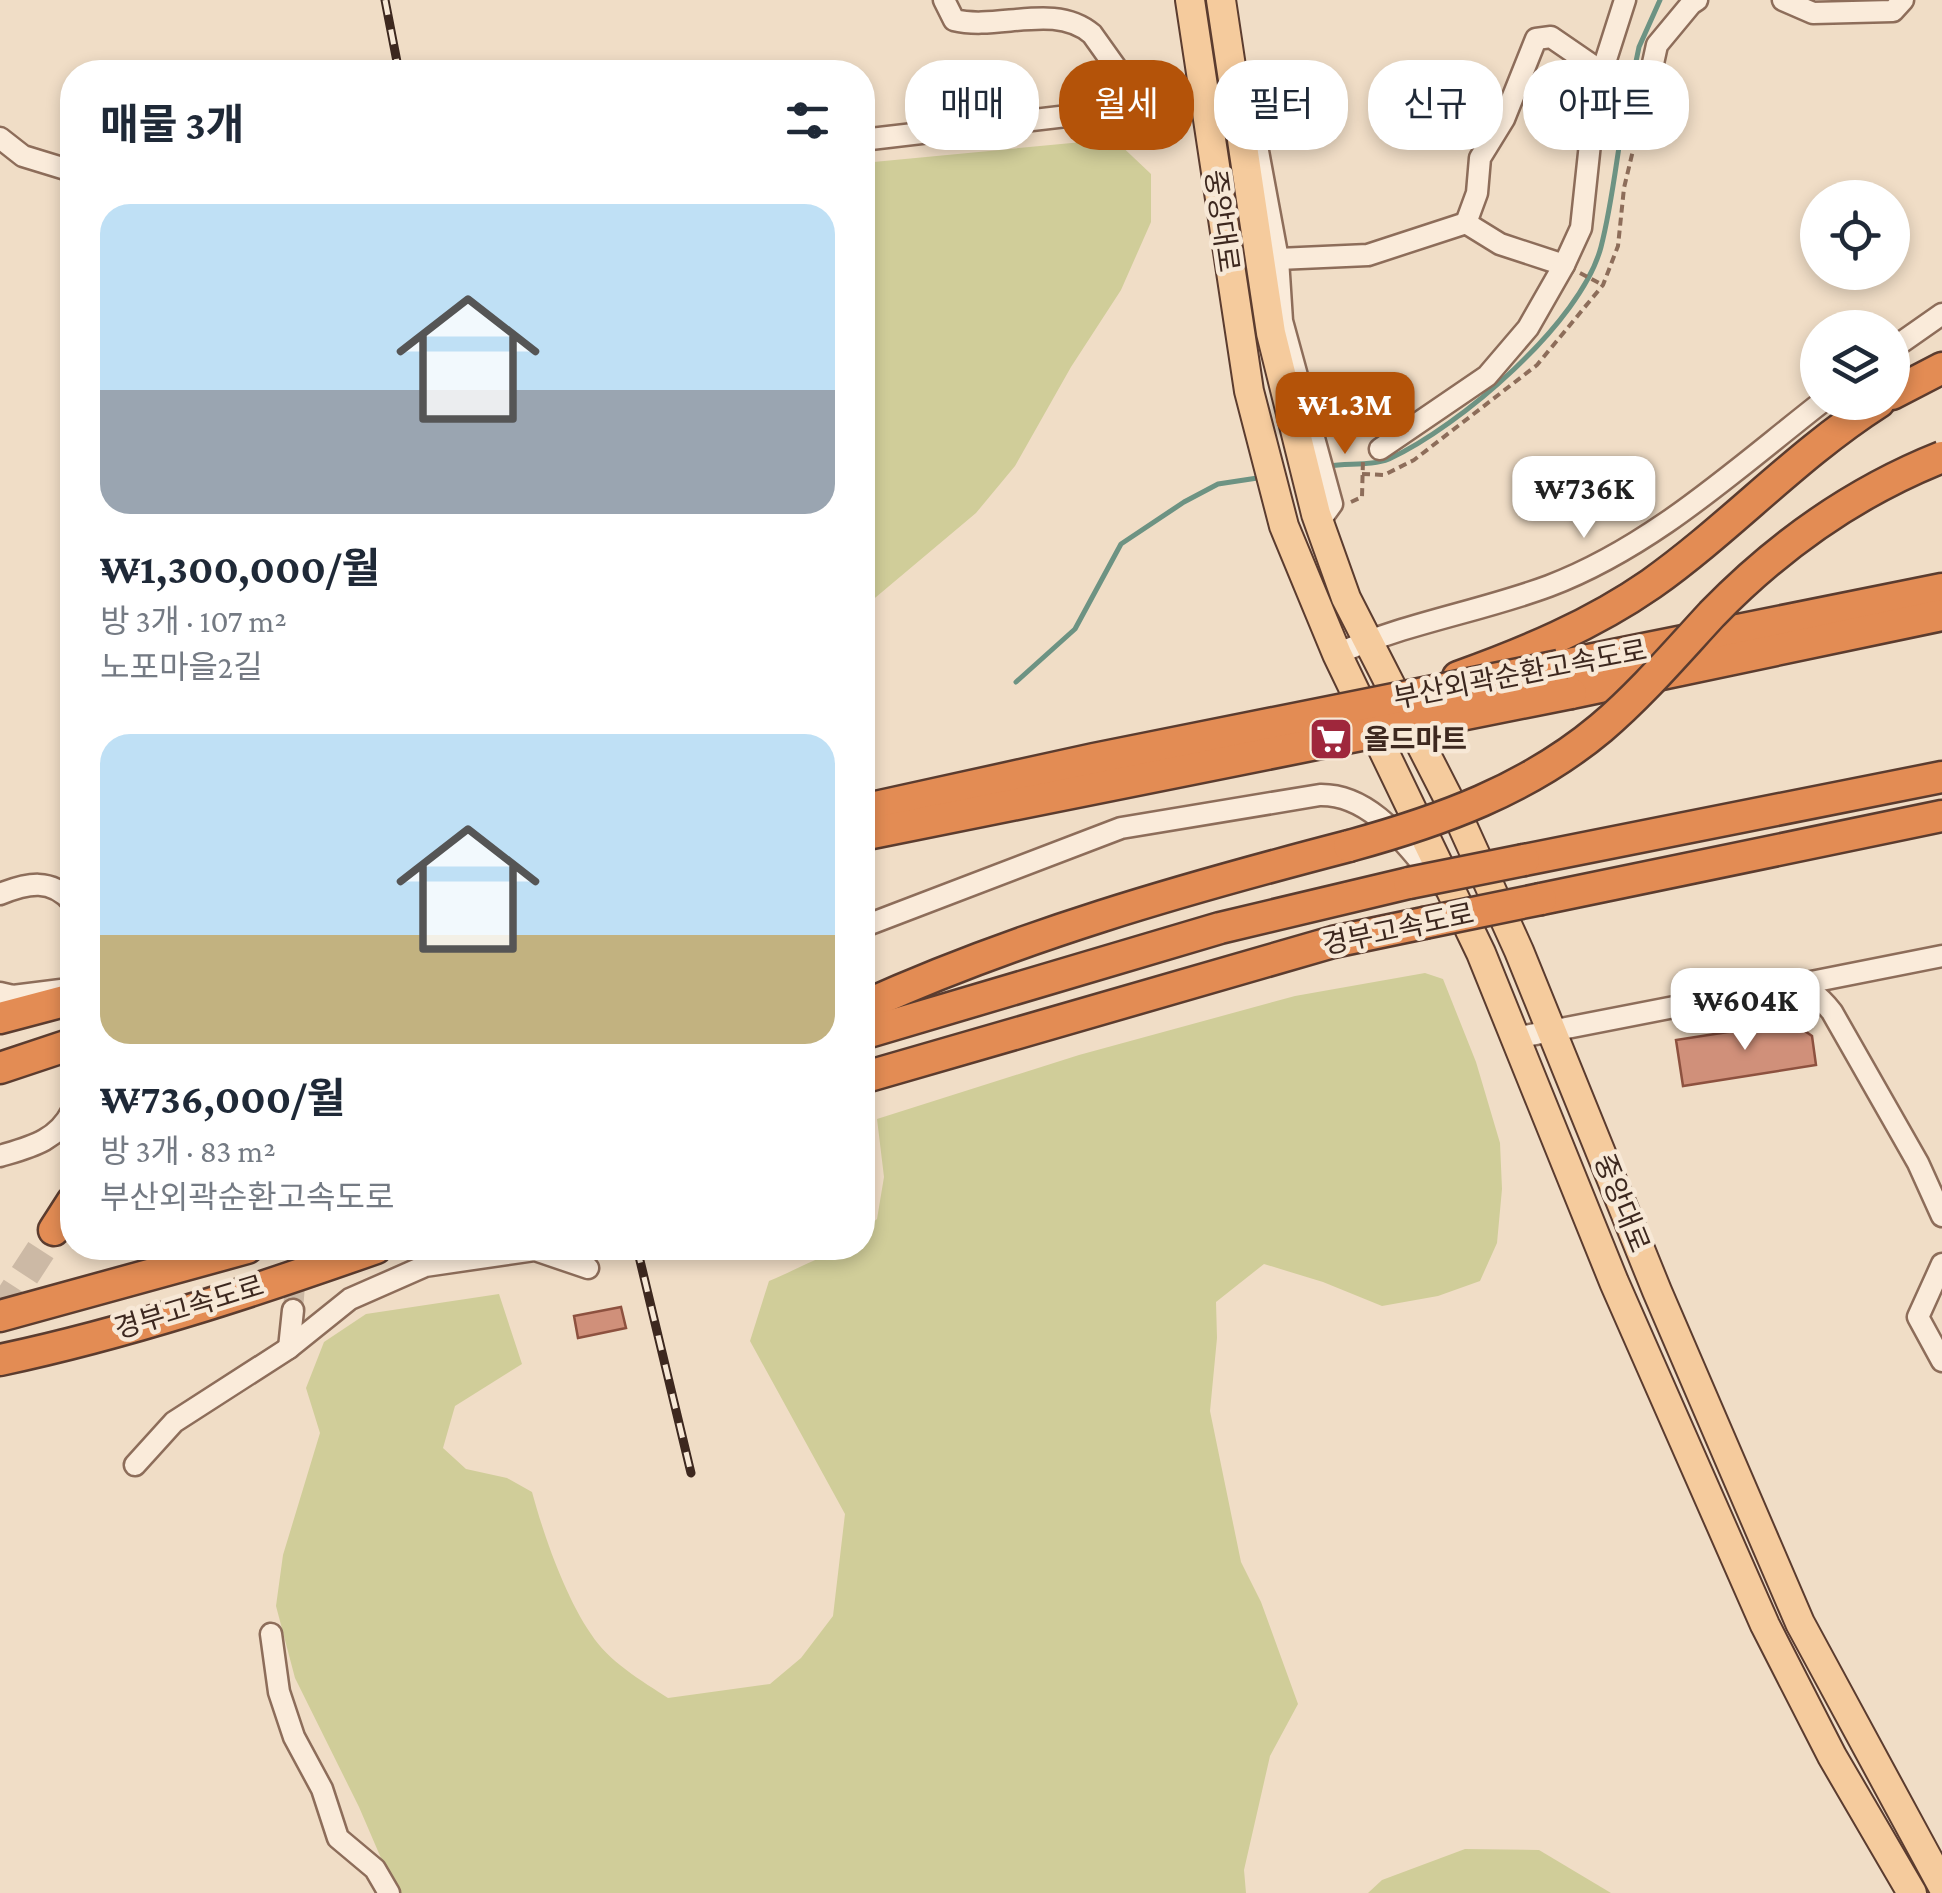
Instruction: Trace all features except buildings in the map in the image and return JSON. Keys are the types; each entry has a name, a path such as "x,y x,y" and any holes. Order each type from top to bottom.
{"highway":[{"path":"1910,385 1942,368"},
{"path":"1558,667 1605,613 1652,583 1853,420"},
{"path":"875,1002 1055,931 1432,823 1505,791 1541,771 1601,728 1726,602 1805,532 1858,497 1942,457"},
{"name":"부산외곽순환고속도로","path":"875,807 1942,588"},
{"name":"부산외곽순환고속도로","path":"875,832 1558,667 1942,618"},
{"name":"경부고속도로","path":"875,1030 1220,928 1409,883 1942,777"},
{"name":"경부고속도로","path":"875,1074 1314,947 1942,816"},
{"path":"0,1018 60,1002"},
{"path":"0,1068 60,1048"},
{"path":"54,1230 60,1221"},
{"name":"경부고속도로","path":"0,1316 203,1260"},
{"name":"경부고속도로","path":"0,1360 205,1304 339,1260"}],"main road":[{"name":"중앙대로","path":"1190,0 1238,324 1260,441 1284,526 1337,654 1457,904 1614,1282 1765,1625 1832,1756 1912,1893"},
{"name":"중앙대로","path":"1221,0 1229,60"},
{"name":"중앙대로","path":"1243,150 1271,333 1304,430 1346,598 1462,825 1519,951 1800,1623 1942,1885"}],"street":[{"path":"944,0 954,20 968,24 1046,9 1082,26 1111,60"},
{"path":"1610,60 1626,0"},
{"path":"1654,60 1658,45 1697,0"},
{"path":"1784,0 1813,13 1892,11 1904,0"},
{"path":"1528,60 1536,39 1551,36 1588,60"},
{"path":"1466,223 1477,192 1480,158 1504,119 1523,72"},
{"path":"1194,101 1214,98"},
{"path":"875,138 1059,117"},
{"path":"0,138 23,156 60,167"},
{"path":"1258,150 1278,259 1282,321 1304,430"},
{"path":"1372,452 1487,376 1528,328 1569,268 1581,228 1589,150"},
{"path":"1278,259 1368,255 1466,223 1500,244 1569,268"},
{"path":"1910,336 1942,314"},
{"path":"1337,654 1366,640 1550,586 1631,546 1800,419"},
{"path":"875,922 1121,828 1320,795 1345,797 1371,812 1457,904"},
{"path":"0,894 36,884 60,893"},
{"path":"1515,1038 1942,956"},
{"path":"1796,985 1820,997 1832,1012 1918,1163 1942,1216"},
{"path":"0,993 13,996 60,990"},
{"path":"0,1156 48,1140 60,1129"},
{"path":"135,1465 174,1422 289,1348 350,1299 425,1266 466,1260"},
{"path":"564,1260 588,1268"},
{"path":"1942,1264 1918,1317 1942,1361"},
{"path":"289,1348 293,1310"},
{"path":"272,1634 278,1692 294,1737 322,1788 338,1838 375,1869 389,1893"}],"path":[{"path":"1569,268 1603,285"},
{"path":"1324,507 1362,498 1362,468 1372,452"}],"shaded area":[{"path":"1059,144 1059,150 1126,150 1151,174 1151,222 1121,290 1071,367 1015,466 976,513 875,598 875,162 1039,150 1039,146"},
{"path":"1425,973 1443,979 1476,1062 1500,1143 1502,1189 1497,1243 1480,1281 1438,1296 1382,1306 1264,1264 1216,1302 1210,1411 1241,1562 1261,1602 1298,1704 1270,1756 1244,1870 1246,1893 396,1893 359,1807 295,1678 276,1606 283,1555 320,1433 306,1388 324,1342 366,1314 499,1294 522,1364 455,1406 443,1448 466,1469 507,1478 532,1492 572,1602 598,1644 616,1662 668,1698 770,1684 801,1658 833,1616 845,1514 750,1341 769,1281 816,1260 875,1260 875,1221 884,1177 877,1119 1079,1055 1295,996"},
{"path":"1465,1849 1539,1850 1611,1893 1368,1893 1382,1880"}],"waterway":[{"path":"1636,60 1660,0"},
{"path":"1329,466 1382,461 1417,444 1482,398 1544,339 1589,277 1601,247 1619,150"},
{"path":"1016,682 1075,629 1121,544 1218,484 1264,477"}],"tunnel":[{"path":"0,1313 54,1230"},
{"path":"293,1310 297,1260"}],"railway":[{"path":"385,0 397,60"},
{"path":"640,1260 691,1473"}],"place":[{"name":"올드마트","path":"1331,739"}]}
